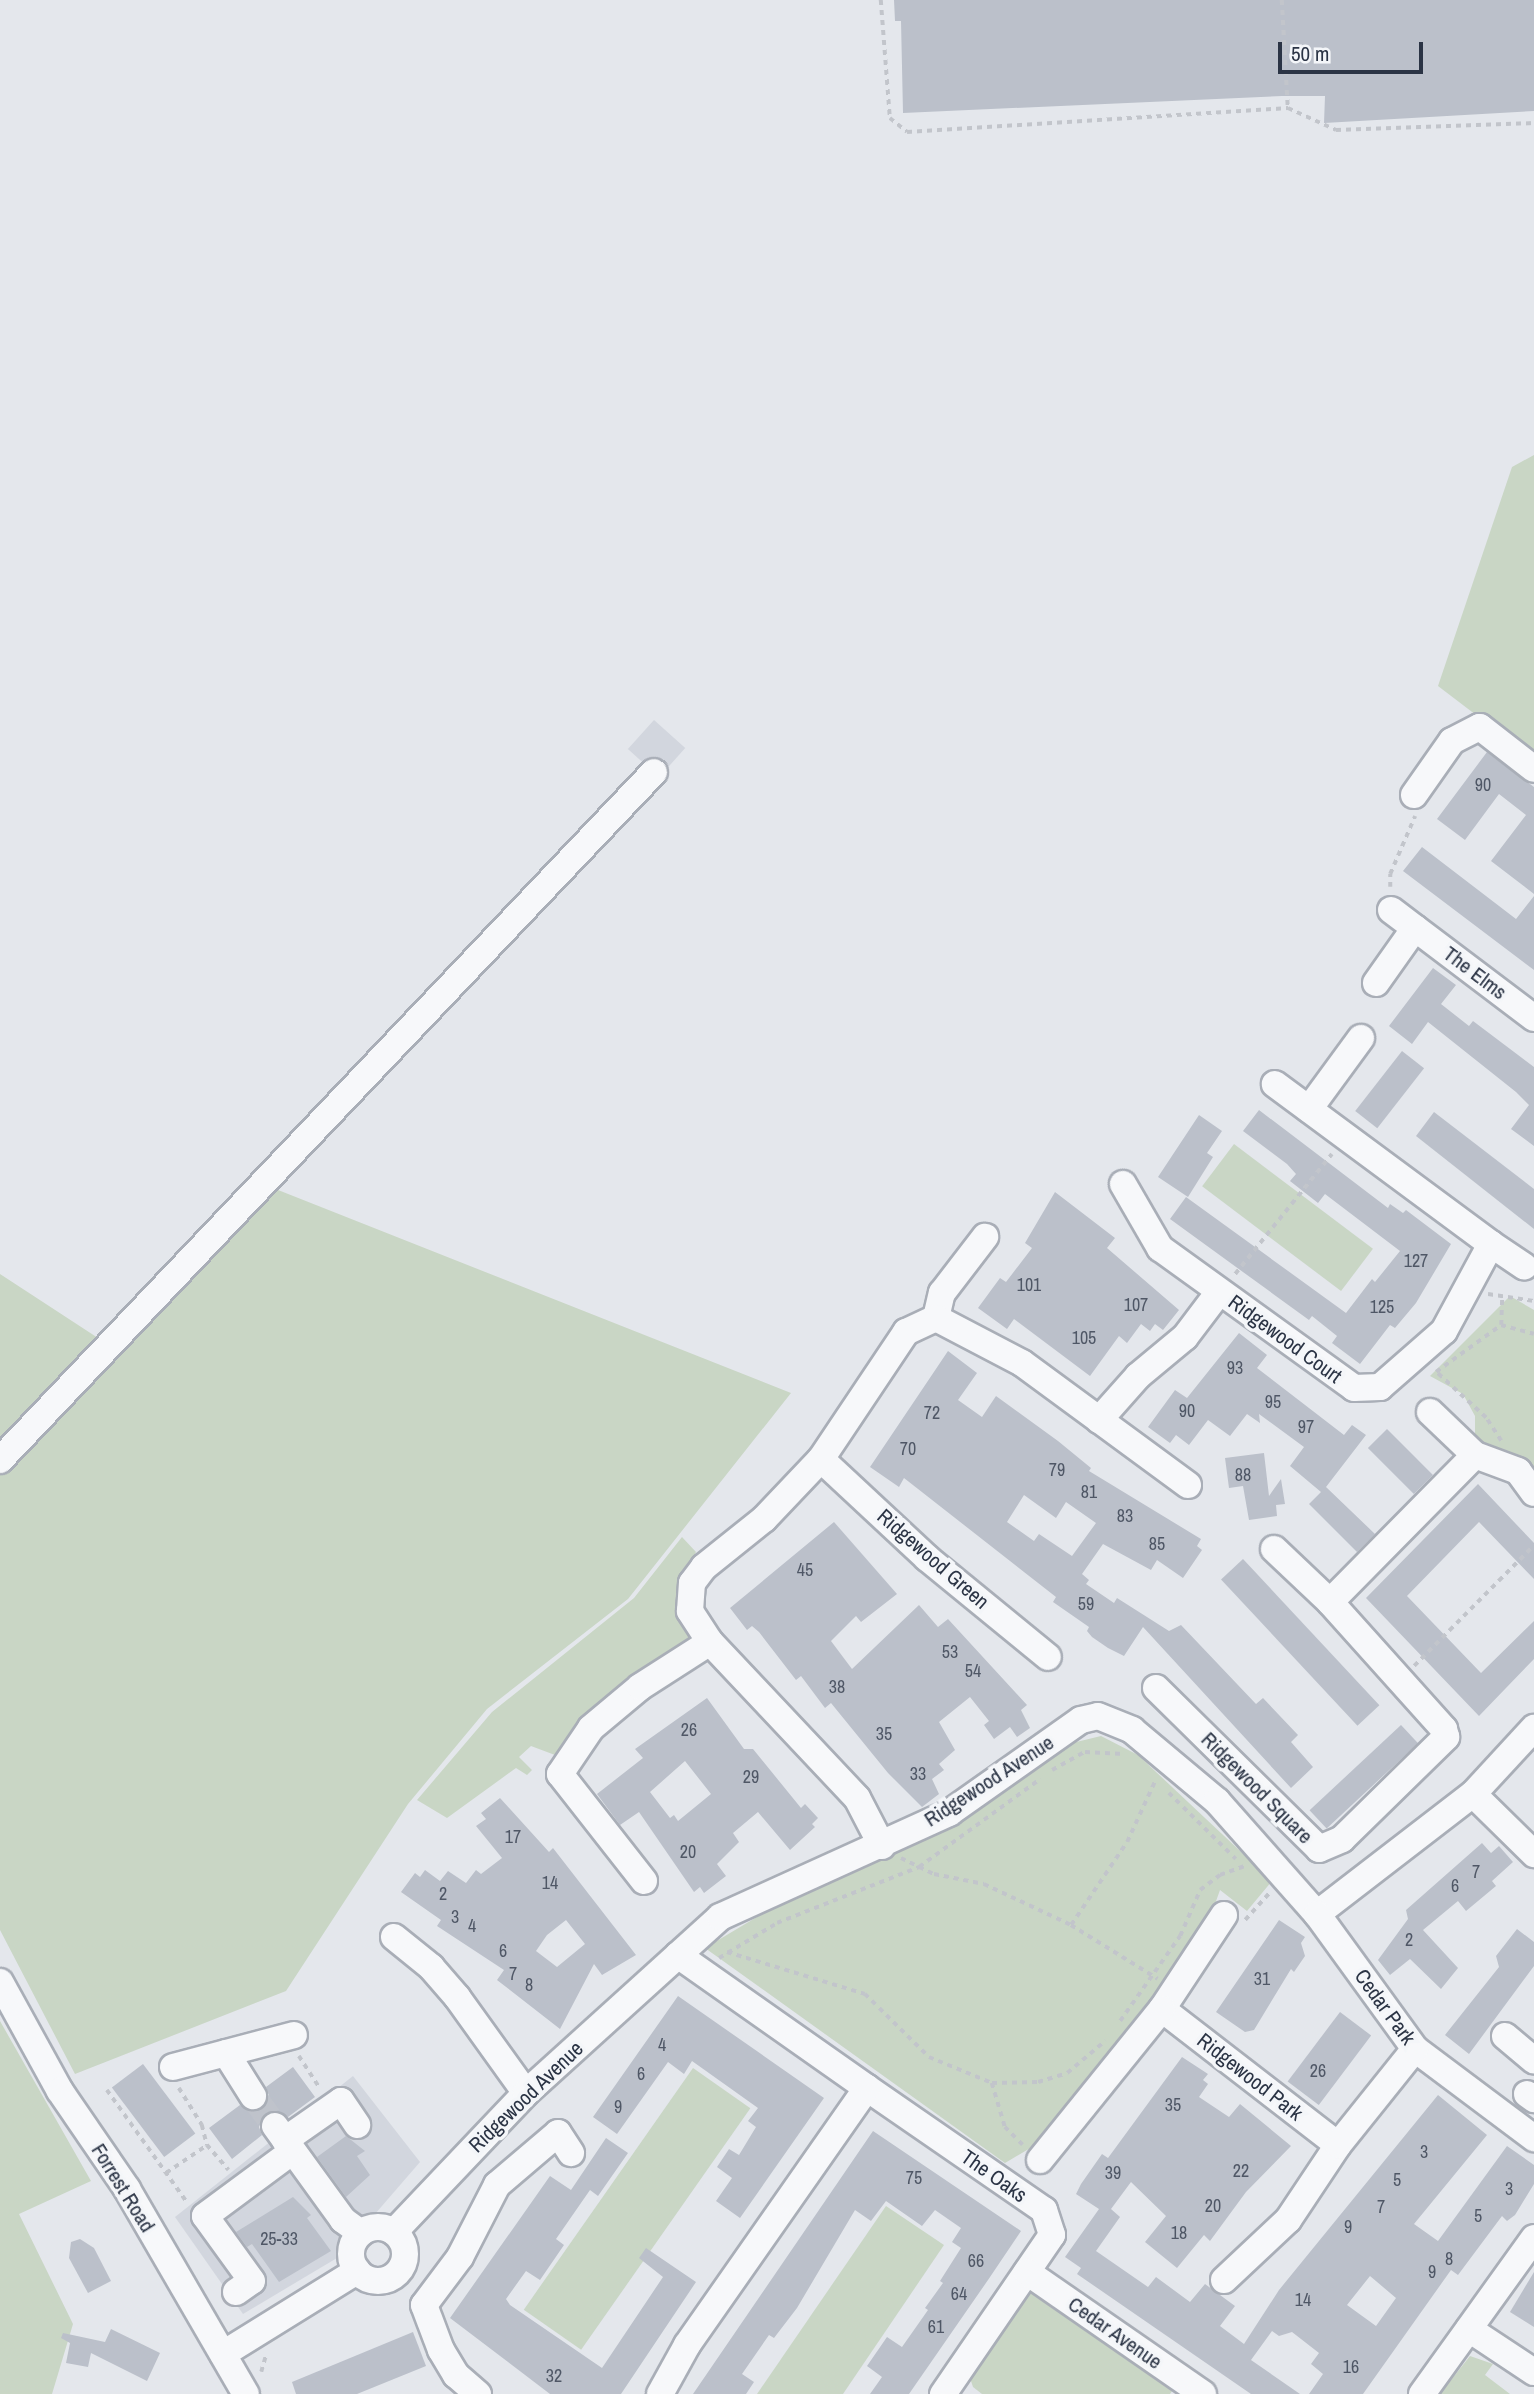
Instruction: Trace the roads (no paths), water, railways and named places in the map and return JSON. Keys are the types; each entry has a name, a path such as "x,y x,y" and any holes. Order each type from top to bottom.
{"street":[{"path":"1414,795 1452,741 1480,727 1534,769"},
{"path":"0,1461 654,772"},
{"name":"The Elms","path":"1391,910 1534,1018"},
{"path":"1376,983 1415,928"},
{"path":"1309,1109 1361,1038"},
{"path":"1275,1084 1524,1266"},
{"name":"Ridgewood Court","path":"1123,1184 1160,1248 1354,1388 1380,1387 1444,1331 1491,1244"},
{"path":"936,1318 942,1293 985,1237"},
{"path":"1099,1420 1138,1376 1185,1337 1220,1293"},
{"path":"936,1318 1022,1363 1188,1485"},
{"path":"882,1846 857,1798 710,1642 690,1611 692,1583 821,1459 906,1332 936,1318"},
{"path":"1430,1412 1486,1459 1518,1471 1534,1493"},
{"name":"Ridgewood Green","path":"821,1459 927,1558 1048,1657"},
{"path":"1330,1602 1486,1459"},
{"name":"Ridgewood Square","path":"1156,1688 1320,1849 1342,1839 1446,1737 1444,1729 1330,1602 1274,1549"},
{"path":"645,1881 560,1774 591,1728 640,1687 710,1642"},
{"name":"Ridgewood Avenue","path":"394,2232 526,2093 720,1917 770,1891 882,1846 949,1813 1081,1720 1098,1716 1114,1721 1160,1770 1217,1801 1317,1914"},
{"path":"1317,1914 1473,1794 1534,1728"},
{"path":"1473,1794 1534,1853"},
{"name":"Cedar Park","path":"1317,1914 1415,2049 1534,2138"},
{"path":"1040,2160 1168,2000 1224,1915"},
{"path":"394,1937 431,1967 457,1997 526,2093"},
{"name":"The Oaks","path":"678,1955 1044,2210 1052,2235 951,2391"},
{"name":"Forrest Road","path":"0,1982 60,2091 127,2189 246,2394"},
{"name":"Ridgewood Park","path":"1168,2000 1338,2145"},
{"path":"173,2067 294,2035"},
{"path":"1224,2280 1288,2220 1338,2145 1415,2049"},
{"path":"226,2053 253,2096"},
{"path":"660,2394 695,2334 867,2088"},
{"path":"236,2292 252,2281 205,2216 244,2188 285,2139 341,2101 357,2125"},
{"path":"424,2305 460,2257 497,2185 558,2133 572,2153"},
{"path":"285,2139 343,2220 361,2233"},
{"path":"380,2227 394,2232 405,2253 397,2273 378,2281 357,2271 351,2252 361,2233 380,2227"},
{"path":"1422,2394 1534,2238"},
{"path":"223,2354 357,2271"},
{"name":"Cedar Avenue","path":"1027,2272 1203,2394"},
{"path":"397,2273 424,2305 441,2350 467,2391"},
{"path":"1469,2329 1534,2372"}],"tunnel":[{"path":"253,2096 275,2126"}]}
